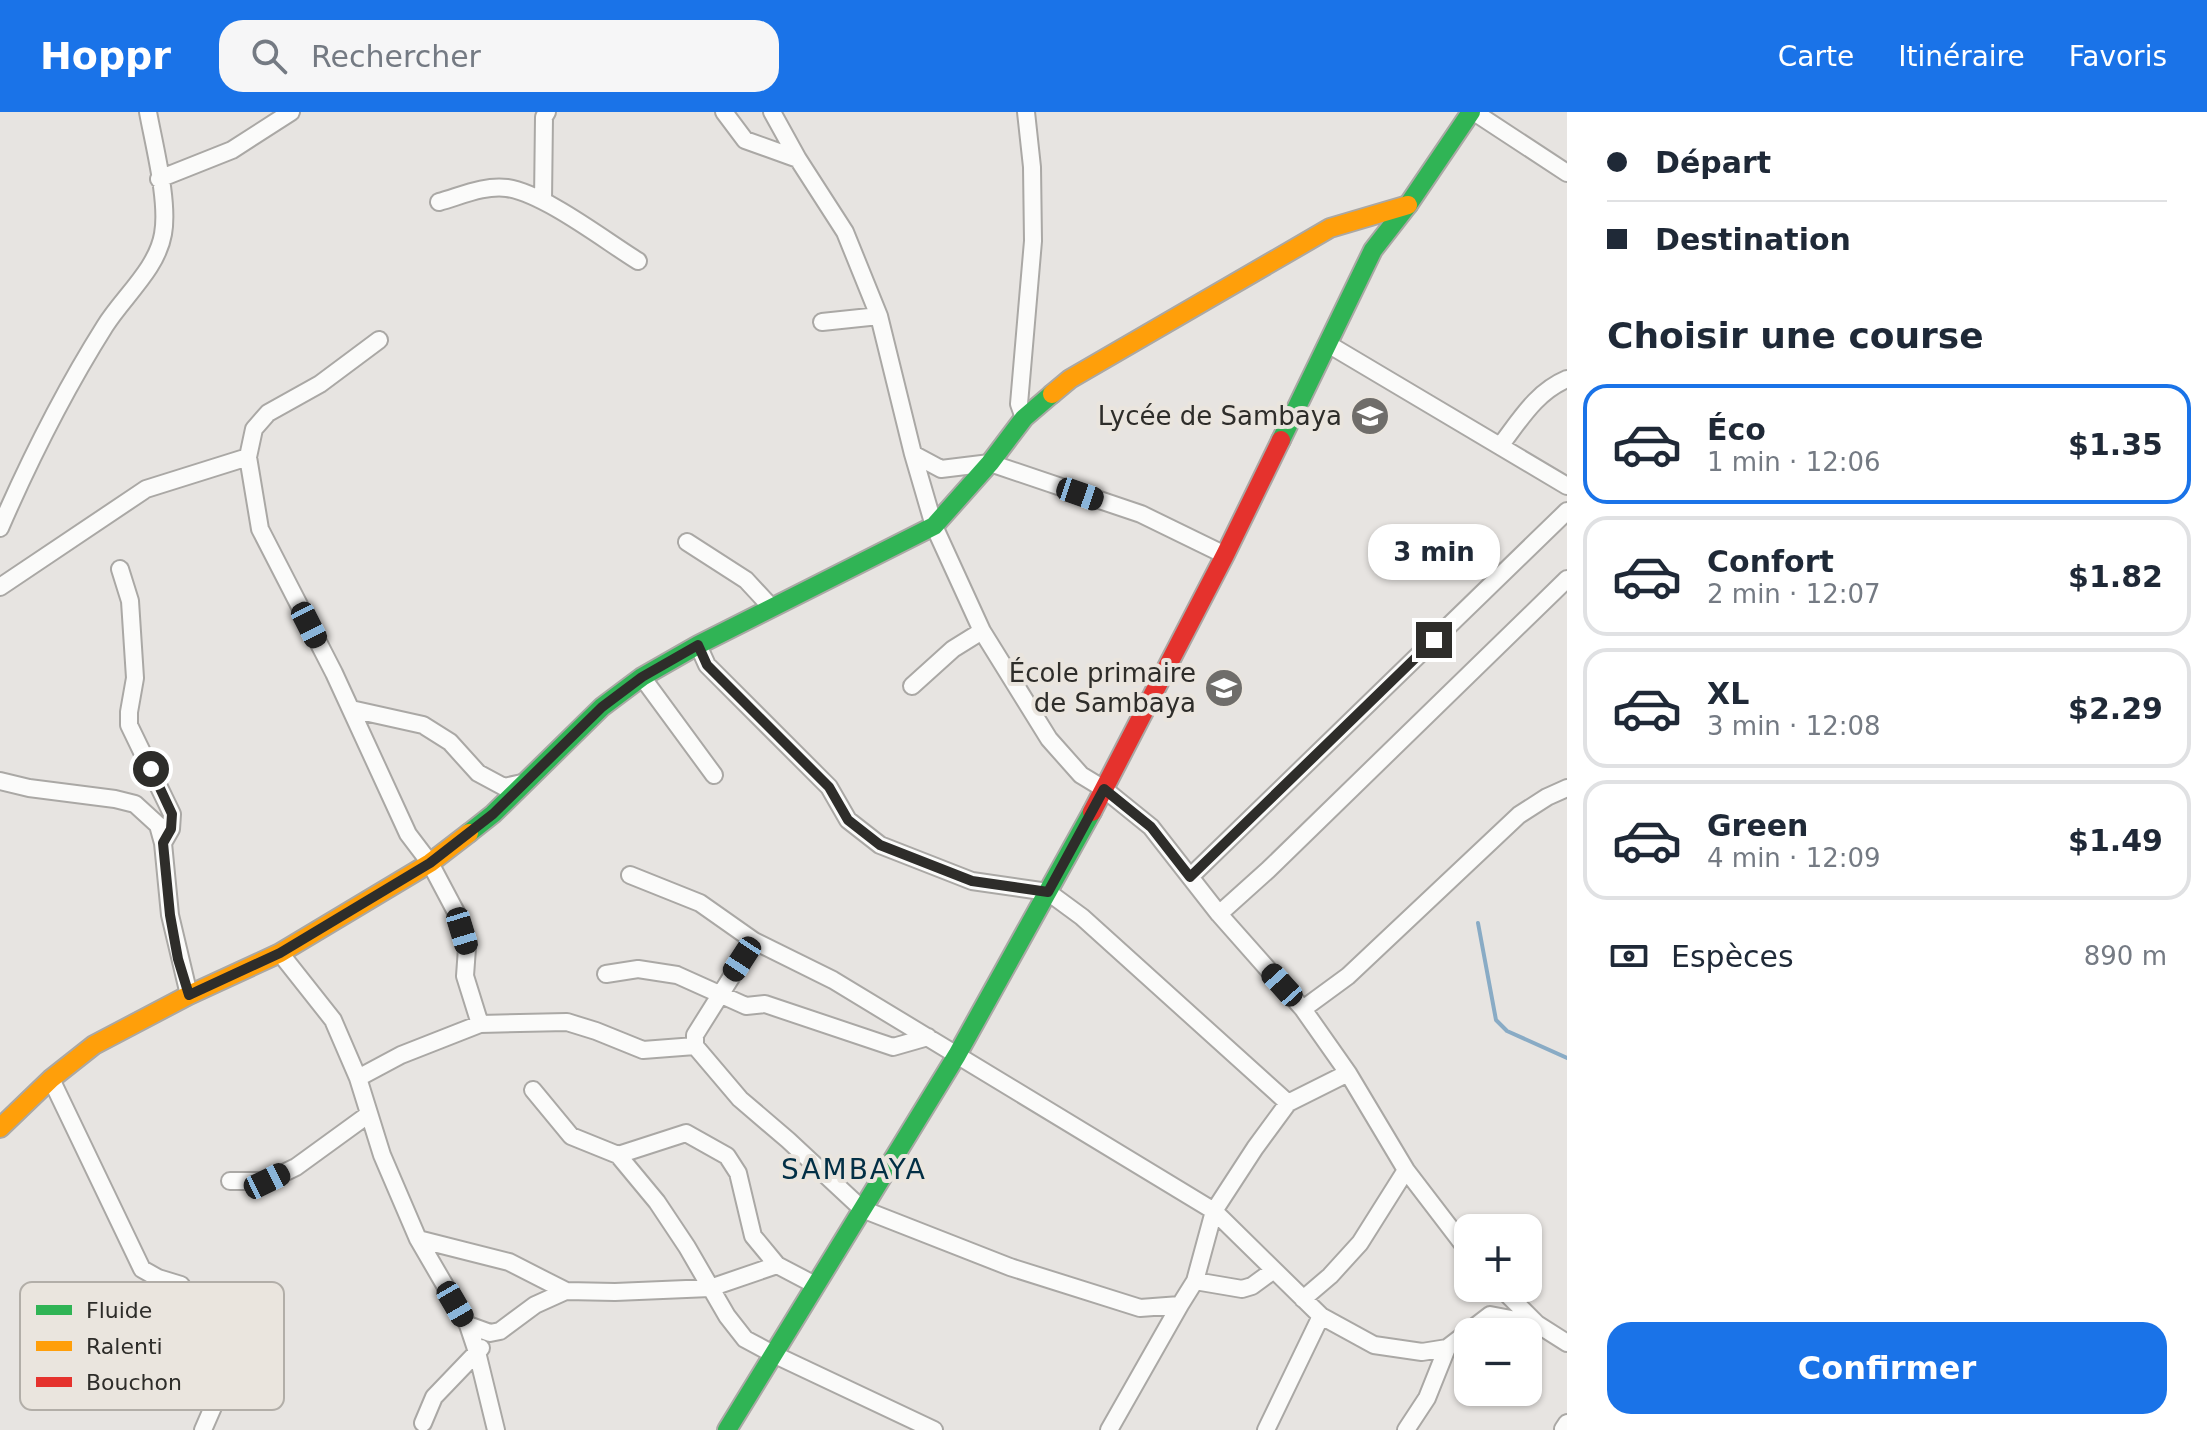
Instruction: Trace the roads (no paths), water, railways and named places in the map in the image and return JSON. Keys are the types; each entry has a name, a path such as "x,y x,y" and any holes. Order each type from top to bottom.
{"street":[{"path":"0,528 63,395 107,323 154,260 163,235 165,211 148,112"},
{"path":"159,179 232,150 291,112"},
{"path":"543,201 544,117 547,112"},
{"path":"724,112 745,140 798,159"},
{"path":"772,112 845,232 879,316 934,526 982,631 1049,739 1081,775 1104,789 1151,827 1219,914 1303,1009 1348,1073 1406,1170 1454,1233"},
{"path":"1024,418 1019,404 1033,241 1032,167 1026,112"},
{"path":"727,1430 957,1055 1048,892 1225,555 1373,250 1408,205 1467,116 1567,173"},
{"path":"439,202 484,189 507,188 543,201 638,261"},
{"path":"0,1128 51,1079 94,1045 189,995 280,953 430,863 493,814 602,707 642,677 698,645 934,526 990,463 1024,418 1070,379 1330,228 1408,205"},
{"path":"822,322 879,316"},
{"path":"379,340 320,384 268,413 254,429 248,457 260,529 351,709 408,834 430,863 457,914 467,948 465,976 480,1024"},
{"path":"1328,344 1567,486"},
{"path":"1500,446 1540,394 1567,379"},
{"path":"913,454 941,469 990,463 1141,514 1225,555"},
{"path":"0,587 146,489 248,457"},
{"path":"1190,877 1567,511"},
{"path":"687,542 746,580 772,608"},
{"path":"120,569 130,601 135,678 129,725 172,814 171,829 163,843"},
{"path":"1219,914 1567,579"},
{"path":"912,686 953,649 982,631"},
{"path":"698,645 707,665 829,787 848,820 880,845 972,881 1048,892 1082,917 1288,1103"},
{"path":"642,677 714,775"},
{"path":"351,709 423,725 450,742 478,773 504,787 524,783"},
{"path":"0,781 135,804 158,825 178,959 189,995"},
{"path":"1303,1009 1348,976 1519,815 1567,788"},
{"path":"630,875 700,903 754,941 833,980 1214,1211 1321,1316 1374,1345 1422,1352 1447,1348 1490,1315 1498,1302"},
{"path":"754,941 695,1035 695,1046 740,1099 862,1209 1010,1267 1140,1308 1180,1305"},
{"path":"280,953 333,1020 358,1078 382,1155 418,1239 468,1325 496,1430"},
{"path":"606,974 638,969 677,975 746,1006 765,1004 893,1047 928,1037"},
{"path":"358,1078 401,1055 480,1024 567,1022 643,1050 695,1046"},
{"path":"1109,1430 1195,1281 1214,1211 1255,1148 1288,1103 1348,1073"},
{"path":"51,1079 142,1269 171,1282"},
{"path":"533,1090 571,1136 618,1155 657,1202 727,1316 745,1339 934,1430"},
{"path":"230,1181 267,1181 296,1167 369,1114"},
{"path":"618,1155 686,1133 727,1156 738,1173 753,1236 777,1265 815,1285"},
{"path":"1303,1299 1330,1276 1360,1243 1406,1170"},
{"path":"418,1239 509,1262 566,1291"},
{"path":"423,1423 434,1397 477,1352 535,1305 566,1291 710,1288 777,1265"},
{"path":"1195,1281 1242,1289 1252,1286 1274,1270"},
{"path":"1515,1302 1531,1318"},
{"path":"1490,1315 1506,1318"},
{"path":"1266,1430 1321,1316"},
{"path":"468,1325 490,1333 500,1331"},
{"path":"1542,1327 1567,1343"},
{"path":"1406,1430 1427,1398 1447,1348"},
{"path":"203,1430 212,1410"},
{"path":"1564,1429 1567,1423"}],"waterway":[{"path":"1478,923 1496,1020 1507,1031 1567,1058"}],"place":[{"name":"Lycée de Sambaya","path":"1370,416"},
{"name":"École primaire de Sambaya","path":"1224,688"}],"district":[{"name":"SAMBAYA","path":"854,1169"}]}
